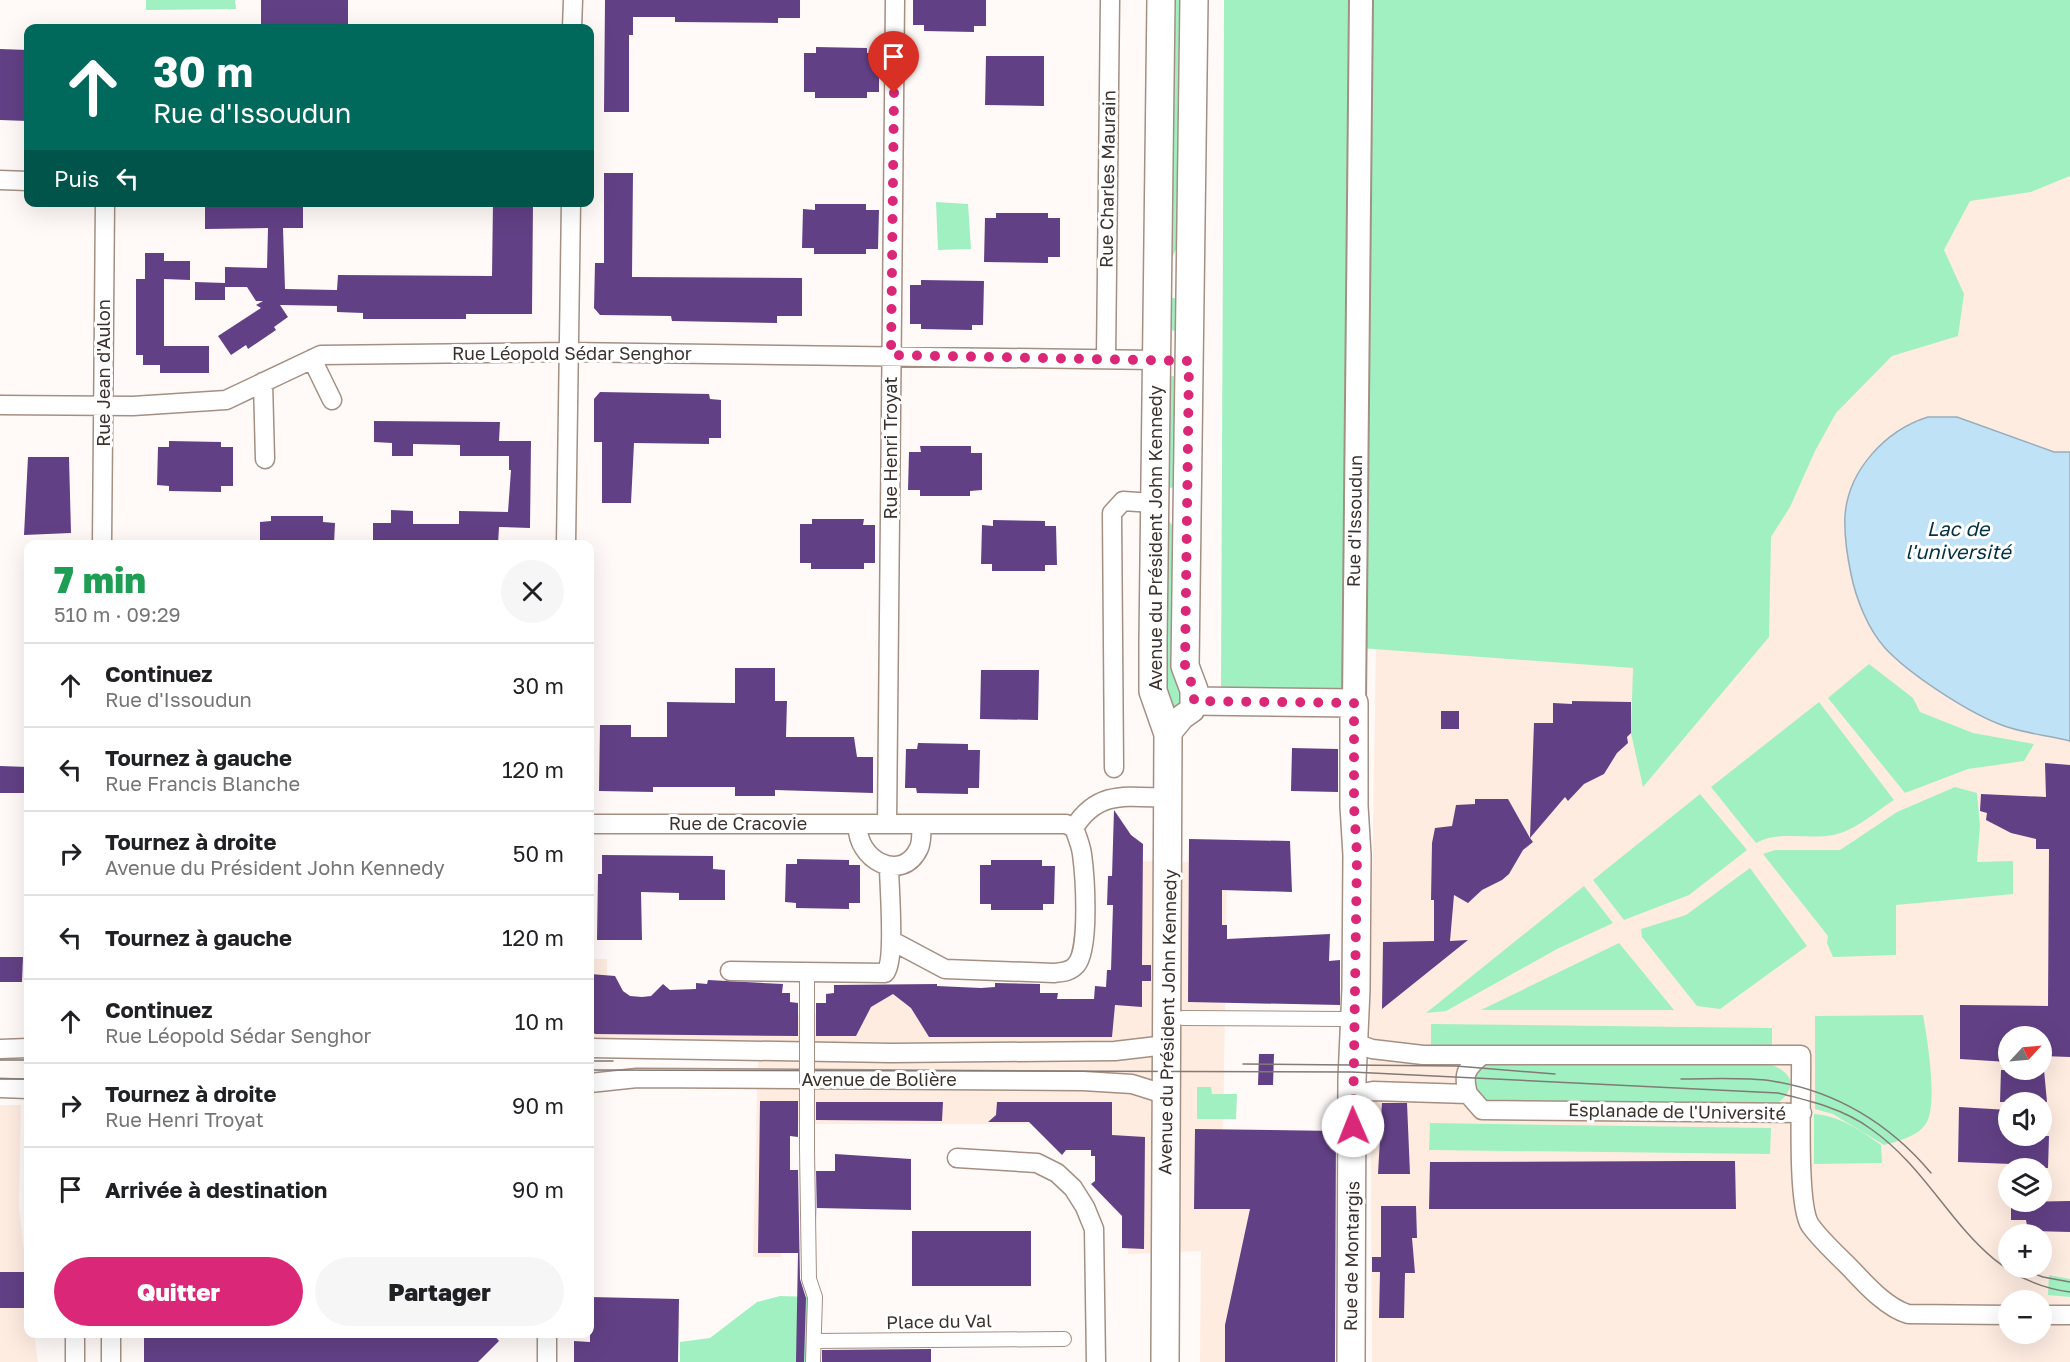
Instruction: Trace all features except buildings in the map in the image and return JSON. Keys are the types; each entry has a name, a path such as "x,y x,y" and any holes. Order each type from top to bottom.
{"main road":[{"name":"Avenue du Président John Kennedy","path":"1161,0 1153,503 1153,691 1168,734 1165,1362"},
{"name":"Avenue du Président John Kennedy","path":"1194,0 1185,666 1194,690 1194,701"},
{"path":"1155,360 1189,361"},
{"path":"1153,503 1188,504"},
{"path":"1168,734 1182,717 1192,710 1194,701 1354,703"},
{"name":"Rue d'Issoudun","path":"1348,1030 1356,989 1357,866 1354,806 1354,703"},
{"name":"Rue de Montargis","path":"1348,1030 1352,1095 1351,1362"}],"street":[{"path":"572,24 573,0"},
{"name":"Rue Henri Troyat","path":"887,824 895,0"},
{"name":"Rue Charles Maurain","path":"1106,359 1110,0"},
{"name":"Rue d'Issoudun","path":"1354,703 1361,0"},
{"path":"0,180 24,181"},
{"name":"Rue Jean d'Aulon","path":"102,540 105,207"},
{"path":"566,540 571,207"},
{"name":"Rue Léopold Sédar Senghor","path":"0,405 133,406 226,400 321,355 568,352 1155,360"},
{"path":"312,359 332,400"},
{"path":"263,382 265,459"},
{"path":"1114,768 1112,513 1123,501 1153,503"},
{"path":"891,943 898,944 945,969 1054,973 1068,971 1076,966 1082,955 1084,939 1082,853 1074,828 1084,811 1095,803 1113,799 1169,798"},
{"name":"Rue de Cracovie","path":"594,824 1066,824 1074,828"},
{"path":"858,824 861,844 867,855 889,866 899,865 909,859 919,848 922,824"},
{"path":"730,971 885,973 890,968 891,943 889,866"},
{"path":"807,972 809,1279 815,1297 813,1362"},
{"path":"1183,1018 1348,1030"},
{"name":"Esplanade de l'Université","path":"1348,1030 1372,1049 1403,1053 1481,1056 1801,1055 1802,1113 1482,1110 1468,1094"},
{"name":"Avenue de Bolière","path":"594,1048 903,1053 1112,1052 1166,1045"},
{"path":"0,1049 24,1048"},
{"path":"1352,1095 1373,1091 1468,1094 1463,1077 1467,1068 1481,1056"},
{"name":"Avenue de Bolière","path":"594,1083 637,1078 1083,1081 1132,1084 1167,1095"},
{"path":"0,1088 24,1089"},
{"path":"1802,1113 1803,1209 1810,1224 1863,1281 1898,1311 1908,1314 1998,1315"},
{"path":"957,1158 1037,1163 1057,1173 1073,1188 1085,1207 1094,1229 1096,1362"},
{"path":"2052,1315 2070,1315"},
{"path":"75,1338 75,1362"},
{"path":"111,1338 111,1362"},
{"path":"547,1338 547,1362"},
{"name":"Place du Val","path":"814,1341 1064,1338"}],"shaded area":[{"path":"1386,0 2070,0 2070,1362 1372,1362 1370,1019"},
{"path":"1137,861 1227,863 1223,1142 1282,1203 1277,1362 1200,1362 1201,1251 1128,1254 1126,1163 1078,1124 786,1124 781,1257 753,1257 758,1057 594,1049 594,959 607,959 607,999 622,1011 848,1015 876,993 911,993 1086,1015 1137,977"},
{"path":"0,1105 21,1105 19,1207 24,1250 24,1338 35,1338 38,1362 0,1362"}],"green space":[{"path":"146,0 235,0 236,9 146,10"},
{"path":"1169,0 1184,0 1181,238 1172,258 1168,258"},
{"path":"1224,0 2070,0 2070,176 2031,192 1970,201 1944,250 1964,294 1958,336 1892,356 1836,413 1815,451 1790,507 1771,537 1769,637 1643,787 1631,733 1633,668 1346,647 1344,688 1221,689"},
{"path":"936,202 968,204 971,249 938,250"},
{"path":"1167,298 1179,298 1179,327 1176,331 1170,330"},
{"path":"1169,375 1179,378 1175,487 1170,488 1166,486"},
{"path":"1167,519 1174,527 1187,699 1174,709 1170,706 1163,670"},
{"path":"1869,664 1913,698 1920,712 1973,733 2034,744 2024,761 1968,769 1905,793 1828,698"},
{"path":"1819,702 1894,800 1841,833 1823,836 1774,837 1756,843 1711,787"},
{"path":"1955,787 1977,793 1980,826 1977,862 2013,861 2013,894 1896,905 1896,955 1833,957 1827,943 1828,936 1763,854 1775,850 1840,850 1897,812"},
{"path":"1700,794 1747,850 1689,895 1624,920 1593,880"},
{"path":"1750,868 1807,946 1720,1009 1697,1006 1642,937 1641,929 1686,915"},
{"path":"1584,886 1613,923 1557,949 1446,1011 1426,1013"},
{"path":"1619,943 1674,1010 1481,1010"},
{"path":"1923,1015 1932,1089 1929,1116 1925,1125 1917,1133 1884,1145 1833,1114 1815,1109 1815,1016"},
{"path":"1431,1024 1772,1028 1772,1055 1431,1050"},
{"path":"1490,1063 1772,1065 1787,1074 1790,1085 1785,1096 1772,1107 1490,1103 1480,1098 1474,1087 1477,1072"},
{"path":"1197,1087 1211,1087 1212,1094 1237,1094 1236,1119 1197,1119"},
{"path":"1814,1114 1841,1121 1881,1145 1882,1163 1814,1164"},
{"path":"1430,1123 1771,1128 1770,1154 1429,1150"},
{"path":"2052,1276 2070,1279 2070,1297 2052,1295 2052,1290 2048,1290 2049,1278 2052,1278"},
{"path":"780,1296 813,1297 812,1362 680,1362 680,1342 710,1338 757,1302"}],"water":[{"name":"Lac de l'université","path":"1928,417 1957,417 2054,452 2070,452 2070,741 2007,727 1955,701 1908,669 1885,648 1873,632 1859,603 1853,584 1845,538 1845,516 1853,483 1872,454 1884,442 1912,423"}],"tram line":[{"path":"0,1060 24,1060"},
{"path":"594,1061 613,1061"},
{"path":"1243,1064 1456,1066 1555,1074"},
{"path":"594,1070 1352,1072 1778,1093 1838,1111 1861,1122 1897,1150 1960,1225 2006,1268 2035,1283 2070,1292"},
{"path":"0,1079 24,1079"},
{"path":"1681,1079 1772,1081 1818,1093 1860,1112 1880,1125 1898,1139 1931,1173"},
{"path":"2048,1278 2070,1282"}],"route":[{"path":"894,93 891,355 1189,361 1185,666 1188,680 1194,690 1194,701 1354,703 1354,806 1357,855 1353,1126"}]}
